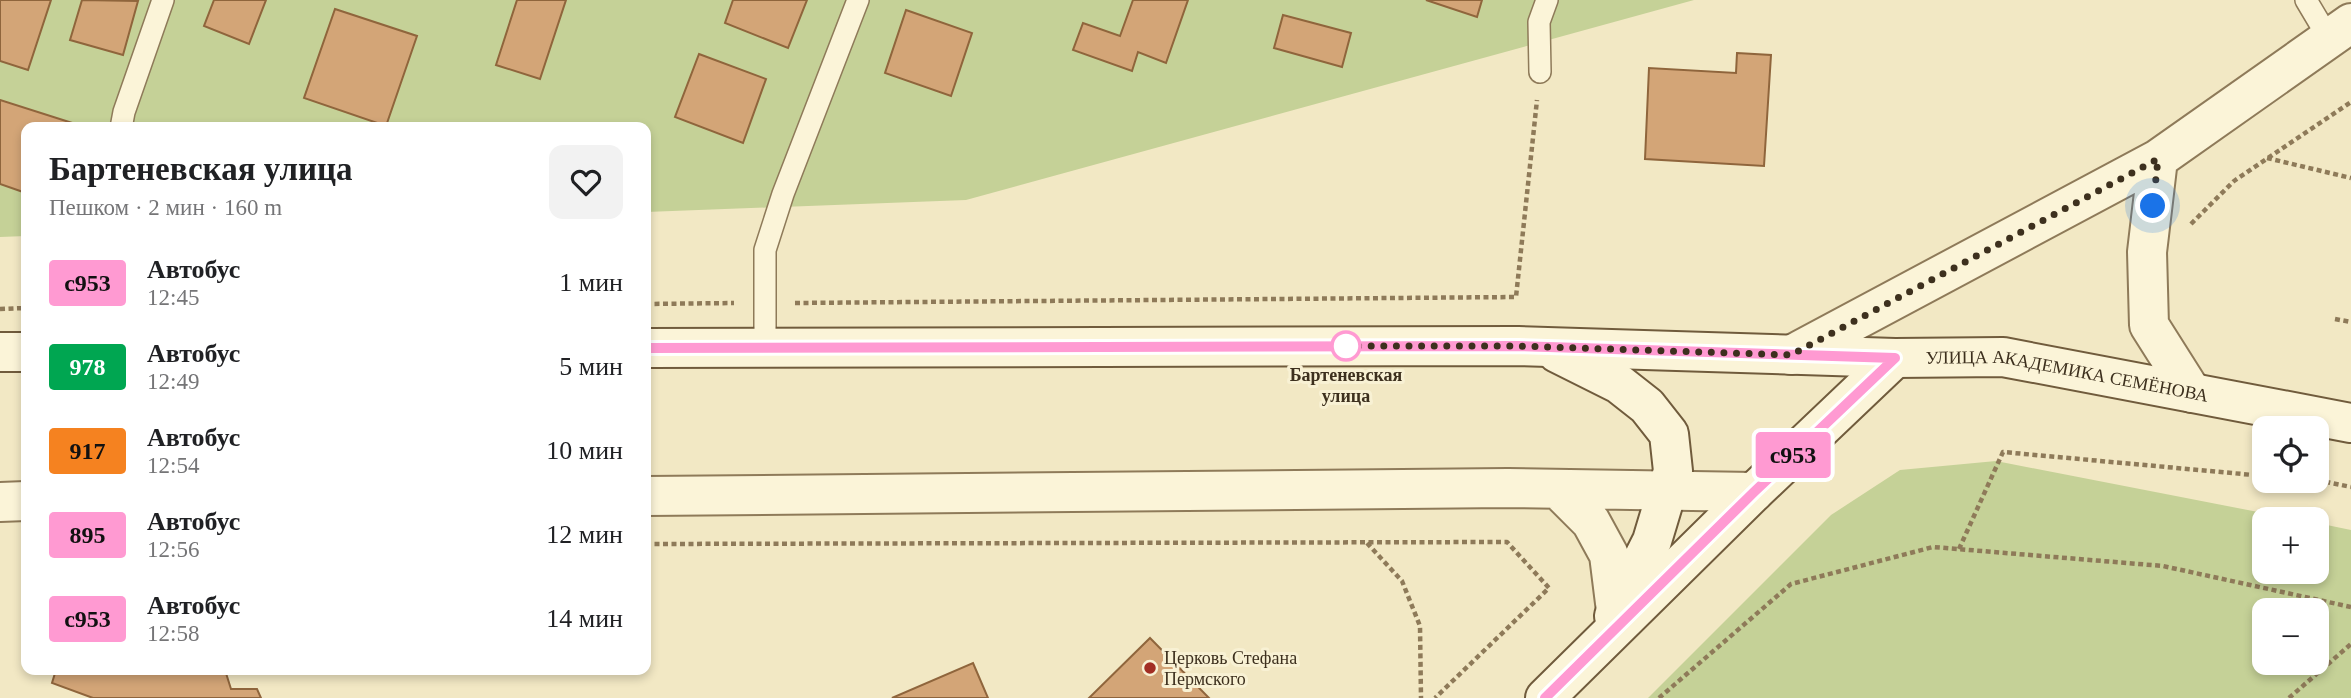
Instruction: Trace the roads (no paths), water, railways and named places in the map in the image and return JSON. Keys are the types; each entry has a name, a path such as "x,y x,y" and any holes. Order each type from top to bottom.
{"street":[{"path":"1791,355 2158,159 2340,30"},
{"path":"2158,159 2147,252 2149,325 2192,393"},
{"path":"1546,347 1619,384 1647,406 1669,434 1673,471 1668,491 1652,541 1608,627"},
{"name":"УЛИЦА АКАДЕМИКА СЕМЁНОВА","path":"651,348 1546,347 1895,358 2003,357 2351,423"},
{"path":"0,352 21,352"},
{"path":"1545,698 1608,627 1895,358"},
{"path":"1558,489 1591,522 1609,555 1608,627"},
{"path":"651,496 1558,489 1754,492"},
{"path":"0,502 21,502"}],"lane":[{"path":"122,122 163,0"},
{"path":"765,347 765,250 783,194 858,0"},
{"path":"1540,72 1539,22 1547,0"},
{"path":"2306,0 2340,30"}],"place":[{"name":"Бартеневская улица","path":"1346,346"},
{"name":"Церковь Стефана Пермского","path":"1150,668"}]}
